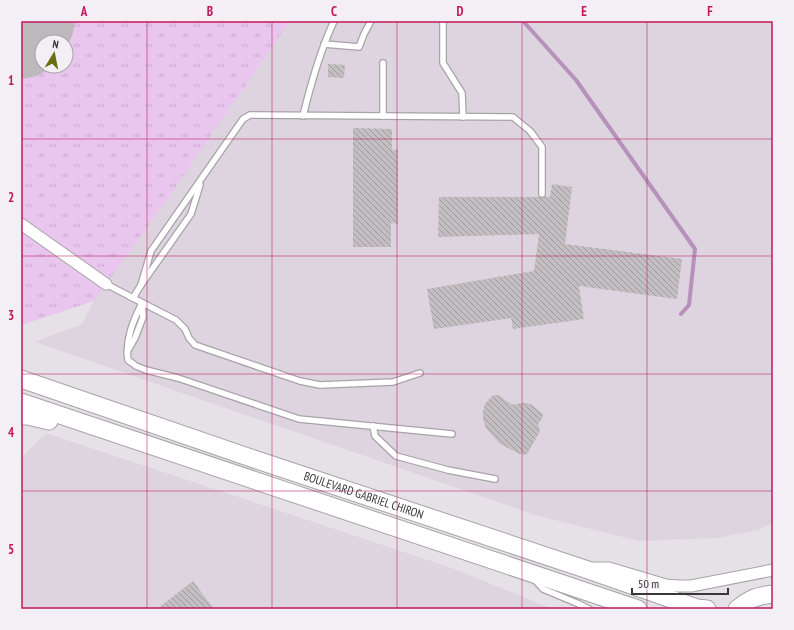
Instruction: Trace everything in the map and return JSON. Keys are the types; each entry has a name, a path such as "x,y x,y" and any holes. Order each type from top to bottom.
{"main road":[{"name":"BOULEVARD GABRIEL CHIRON","path":"21,379 697,608 707,609"},
{"name":"BOULEVARD GABRIEL CHIRON","path":"21,402 638,609"},
{"path":"21,416 77,429 104,430"},
{"path":"737,609 748,600 773,594"}],"street":[{"path":"21,224 106,284"},
{"path":"585,569 609,568 666,585 678,586 691,586 773,570"}],"lane":[{"path":"303,116 314,73 334,21"},
{"path":"324,44 359,47 371,21"},
{"path":"443,21 442,63 462,93 463,117"},
{"path":"383,63 383,116"},
{"path":"141,286 151,251 243,119 250,115 513,117 530,131 542,147 542,194"},
{"path":"133,298 191,214 202,179"},
{"path":"106,284 176,320 185,329 189,338 195,345 300,381 320,385 393,382 420,373"},
{"path":"142,303 143,316 135,338 127,352 128,360 136,366 178,378 299,419 452,434"},
{"path":"373,426 375,436 396,456 448,470 495,479"},
{"path":"526,571 543,589 590,609"}],"shaded area":[{"path":"289,21 773,21 773,522 759,530 716,538 639,541 535,515 35,342 82,324 94,301"},
{"path":"46,433 452,568 553,609 21,609 21,458"}],"green space":[{"path":"21,21 290,21 156,215 94,301 21,325"}],"building":[{"path":"328,64 345,65 344,78 328,77"},
{"path":"353,128 392,129 392,150 398,150 398,224 391,223 391,247 353,247"},
{"path":"552,184 572,187 565,244 682,259 677,299 579,286 584,319 513,329 511,318 434,329 427,289 534,271 539,234 438,237 439,197 542,198 550,197"},
{"path":"494,395 498,395 513,405 527,403 543,414 542,419 538,424 540,430 539,433 527,454 520,454 499,443 486,428 483,420 483,411 485,404"},
{"path":"193,581 214,609 157,609"}],"waterway":[{"path":"523,21 576,80 695,249 689,305 681,314"}],"runway":[{"path":"21,35 31,21"}]}
